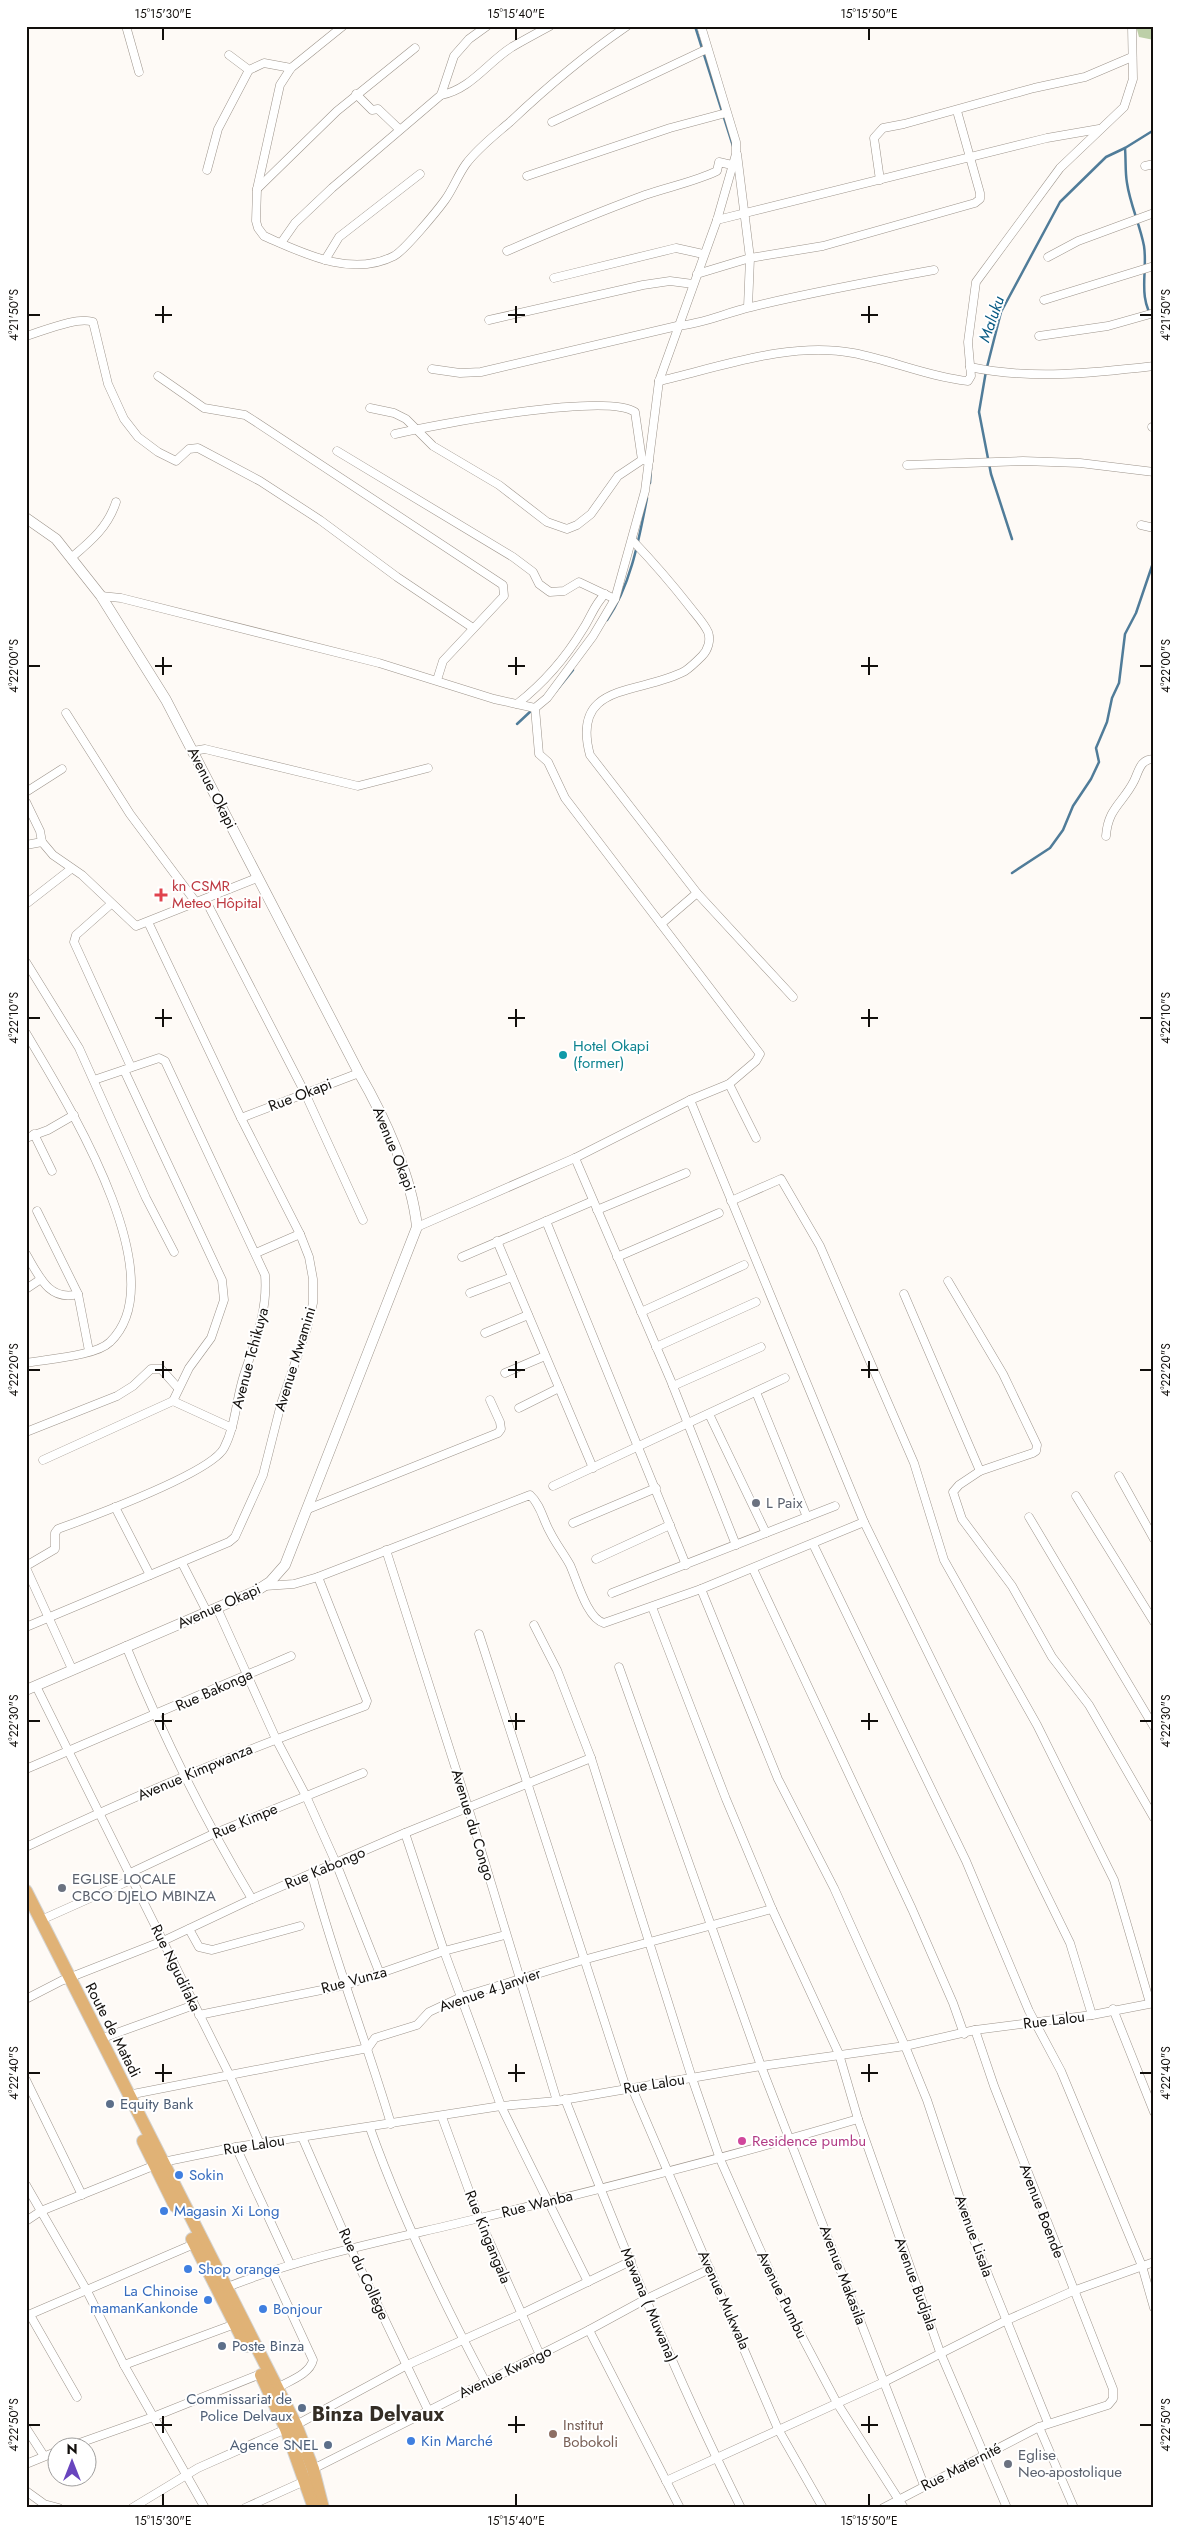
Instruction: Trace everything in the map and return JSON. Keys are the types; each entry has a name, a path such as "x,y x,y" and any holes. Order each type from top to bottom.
{"main road":[{"name":"Route de Matadi","path":"28,1902 41,1920 65,1980 100,2039 128,2095 194,2244 222,2290 235,2324 264,2372 277,2388 323,2508"},
{"name":"Route de Matadi","path":"28,1902 65,1980 291,2427"},
{"name":"Route de Matadi","path":"311,2475 314,2508"}],"street":[{"path":"126,26 140,72"},
{"path":"343,26 291,68 280,85 257,189 258,228 264,236 325,260 347,265 380,261 395,256 407,245 445,200 466,164 484,146 568,70 628,26"},
{"path":"441,95 454,56 469,39 487,26"},
{"path":"281,243 295,223 399,129 441,95 454,93 465,87 477,74 512,47 550,26"},
{"path":"701,26 736,142 746,212 750,258 748,307"},
{"path":"659,381 792,350 822,349 853,353 968,381 971,376 968,342 976,282 1060,168 1124,107 1130,94 1133,79 1132,26"},
{"path":"257,189 356,94 415,48"},
{"path":"552,122 707,49"},
{"path":"229,55 249,70"},
{"path":"880,180 874,138 883,128 957,111 1034,88 1085,77 1132,57"},
{"path":"207,170 218,129 249,70 264,63 291,68"},
{"path":"356,94 372,110 378,109 399,129"},
{"path":"697,274 750,258 823,246 975,203 980,199 980,193 957,111"},
{"path":"527,176 670,128 726,114"},
{"path":"717,220 970,156 1047,138 1100,129"},
{"path":"417,1227 575,1158 690,1100 729,1084 756,1061 760,1054 565,798 548,762 539,756 535,711 552,692 593,636 615,599 633,541 645,491 645,460 659,381 677,326 717,220 736,154 736,142"},
{"path":"507,251 645,195 688,180 706,176 717,171 719,162 732,165"},
{"path":"1145,166 1154,164"},
{"path":"325,260 339,237 420,174"},
{"path":"1048,257 1078,241 1154,213"},
{"path":"554,278 676,248 703,254"},
{"path":"1044,300 1154,266"},
{"path":"432,370 460,373 481,372 692,324 748,307 850,285 934,270"},
{"path":"489,320 643,285 670,281 693,284"},
{"path":"1039,336 1108,326 1154,313"},
{"path":"26,336 78,320 93,322 108,384 124,419 138,437 158,452 176,460 189,449 198,448 243,471 320,520 397,577 473,628"},
{"path":"970,367 992,372 1074,374 1154,366"},
{"path":"158,376 204,408 213,412 239,414 256,422 502,585 504,596 443,661 437,680"},
{"path":"395,434 437,424 531,411 598,405 635,412 645,460"},
{"path":"370,408 394,413 406,420 433,446 492,481 547,522 567,528 577,525 591,514 618,476 645,460"},
{"path":"337,451 513,557 533,572 543,589 550,592 564,591 579,582 615,599"},
{"path":"907,465 1023,461 1080,462 1154,472"},
{"path":"72,558 106,525 116,502"},
{"name":"Avenue Okapi","path":"26,518 56,539 72,558 101,596 166,700 194,751 257,878 374,1099 411,1190 417,1227 285,1566 265,1586 31,1688"},
{"path":"1141,525 1154,528"},
{"path":"633,541 671,582 697,616 708,632 709,646 705,654 685,671 612,694 597,704 591,711 585,735 590,754 697,893 793,997"},
{"path":"517,704 542,684 560,664 585,628 595,604 606,594"},
{"path":"101,596 121,598 437,680 535,711"},
{"path":"542,684 552,692"},
{"path":"66,713 130,814 195,901"},
{"path":"194,751 205,748 358,786 428,768"},
{"path":"1106,836 1109,818 1134,782 1139,768 1144,762 1154,760"},
{"path":"26,792 62,769"},
{"path":"26,802 40,831 42,842 52,854 71,870 82,875 134,925 139,926 195,901 205,899 257,878"},
{"path":"26,845 42,842"},
{"path":"26,904 71,870"},
{"path":"661,924 697,893"},
{"path":"205,899 305,1093 363,1220"},
{"path":"43,1460 173,1401 178,1388 211,1338 225,1295 222,1280 74,942 76,935 111,904"},
{"name":"Avenue Mwamini","path":"26,1627 182,1563 230,1542 235,1537 263,1474 281,1404 307,1328 313,1303 313,1279 309,1257 300,1234 241,1118 148,922"},
{"path":"26,962 79,1048 146,1198 174,1252"},
{"path":"26,1033 74,1116 110,1190 127,1248 132,1280 132,1297 119,1331 109,1343 89,1351 26,1363"},
{"name":"Avenue Tchikuya","path":"27,1565 55,1549 55,1533 58,1530 177,1481 218,1456 224,1448 232,1428 243,1378 264,1314 266,1295 265,1275 165,1061 158,1058 94,1080"},
{"name":"Rue Okapi","path":"241,1118 359,1073"},
{"path":"729,1084 756,1138"},
{"path":"690,1100 864,1522 1070,1943 1092,2015"},
{"path":"26,1138 48,1130 74,1116"},
{"path":"34,1134 52,1171"},
{"path":"575,1158 673,1386 736,1545"},
{"path":"597,1210 686,1173"},
{"path":"731,1202 781,1179 820,1246 914,1463 944,1560 1037,1725 1114,1880 1152,2003"},
{"path":"462,1256 593,1201"},
{"path":"37,1211 78,1294 89,1351"},
{"path":"617,1257 719,1213"},
{"path":"546,1221 686,1565"},
{"path":"256,1253 300,1234"},
{"path":"497,1242 593,1468"},
{"path":"26,1254 41,1279 57,1295 68,1296 78,1294"},
{"path":"641,1312 744,1265"},
{"path":"470,1293 512,1277"},
{"path":"26,1289 41,1279"},
{"path":"948,1281 1003,1374 1037,1445 1036,1451 1033,1453 980,1471 959,1484 954,1492 962,1519 1012,1586 1052,1657 1088,1706 1154,1818"},
{"path":"904,1294 980,1471"},
{"path":"656,1347 756,1302"},
{"path":"485,1333 528,1315"},
{"path":"673,1386 761,1347"},
{"path":"505,1373 545,1356"},
{"path":"26,1432 117,1396 133,1386 151,1369 161,1369 178,1388"},
{"path":"553,1486 639,1448 785,1378"},
{"path":"519,1408 559,1388"},
{"path":"756,1392 807,1517"},
{"path":"308,1509 498,1433 501,1429 500,1422 490,1400"},
{"path":"173,1401 232,1428"},
{"path":"709,1414 766,1533"},
{"path":"1119,1476 1154,1539"},
{"path":"573,1523 656,1488"},
{"path":"265,1586 294,1584 318,1577 530,1495 536,1501 550,1534 557,1542 583,1598 596,1620 604,1623 701,1590 864,1522"},
{"path":"1076,1496 1154,1621"},
{"path":"612,1593 835,1506"},
{"path":"115,1507 150,1575"},
{"path":"1029,1518 1154,1727"},
{"path":"596,1559 670,1525"},
{"path":"813,1544 966,1861 1034,2022 1061,2071 1142,2266 1154,2308"},
{"name":"Avenue du Congo","path":"386,1550 468,1807 519,1978 561,2100"},
{"path":"182,1563 207,1612"},
{"path":"27,1565 72,1669"},
{"path":"753,1569 912,1909 953,2003 964,2034"},
{"name":"Avenue Kimpwanza","path":"26,1847 99,1812 184,1776 366,1704 318,1577"},
{"name":"Avenue Lisala","path":"701,1590 778,1779 834,1888 905,2046 927,2100 972,2235 1048,2424"},
{"name":"Avenue Budjala","path":"652,1607 726,1799 772,1909 839,2054 858,2120 940,2352 986,2454 1007,2508"},
{"path":"218,1608 276,1738 306,1796 336,1863 380,1974"},
{"name":"Avenue Pumbu","path":"534,1625 557,1670 591,1758 692,2078 720,2159 781,2297 837,2403 904,2508"},
{"name":"Avenue Mukwala","path":"478,1634 528,1784 583,1960 629,2088 710,2269 778,2429 823,2508"},
{"path":"126,1646 155,1716 184,1776 213,1834 252,1899"},
{"name":"Rue Bakonga","path":"26,1769 155,1716 291,1656"},
{"name":"Avenue Makasila","path":"619,1667 713,1926 761,2066 924,2485"},
{"name":"Rue Ngudifaka","path":"31,1688 68,1752 132,1876 229,2074 260,2144"},
{"name":"Rue Kabongo","path":"26,1999 65,1980 163,1941 252,1899 312,1875 405,1833 591,1758"},
{"name":"Rue Kimpe","path":"41,1920 213,1834 362,1774"},
{"path":"405,1833 444,1952 501,2106 588,2282"},
{"path":"312,1875 324,1921 368,2048 391,2124"},
{"name":"Avenue 4 Janvier","path":"128,2095 368,2048 375,2038 417,2025 429,2012 461,1997 519,1978 772,1909"},
{"path":"189,1929 200,1947 205,1950 212,1950 300,1926"},
{"name":"Rue Vunza","path":"199,2015 346,1984 444,1952 506,1935"},
{"name":"Rue Lalou","path":"26,2221 41,2211 159,2163 236,2147 442,2117 501,2106 561,2100 761,2066 905,2046 975,2030 1092,2015 1113,2009 1152,2003"},
{"path":"100,2039 194,2005"},
{"path":"1113,2009 1154,2112"},
{"name":"Avenue Boende","path":"975,2030 994,2086 1113,2389"},
{"path":"26,2080 82,2195"},
{"name":"Mawana ( Muwana)","path":"561,2100 716,2458 741,2508"},
{"name":"Rue Kingangala","path":"442,2117 479,2218 540,2355"},
{"name":"Rue Wanba","path":"222,2290 290,2264 350,2247 547,2202 720,2159 858,2120"},
{"path":"370,2128 390,2181 463,2340 485,2382"},
{"name":"Rue du Collège","path":"302,2138 350,2247 428,2410"},
{"path":"236,2147 290,2264"},
{"path":"26,2185 87,2291 124,2365 205,2508"},
{"path":"77,2396 28,2316 194,2244"},
{"path":"132,2508 220,2457 291,2427 407,2365 521,2314 631,2261"},
{"path":"666,2482 884,2382 1006,2320 1073,2290 1154,2262"},
{"name":"Avenue Kwango","path":"245,2508 311,2475 428,2410 589,2330 646,2298 710,2269"},
{"path":"272,2271 313,2360 308,2370 277,2388"},
{"path":"124,2365 235,2324"},
{"path":"589,2330 680,2508"},
{"path":"98,2436 153,2417 264,2372"},
{"name":"Rue Maternité","path":"883,2508 1039,2426 1108,2405 1113,2399 1113,2389"},
{"path":"1039,2426 1074,2508"},
{"path":"26,2428 44,2456"},
{"path":"26,2464 48,2455"},
{"path":"26,2491 44,2504 59,2508"}],"green space":[{"path":"1136,26 1154,26 1154,40 1139,37"}],"waterway":[{"path":"695,26 733,146"},
{"name":"Maluku","path":"1012,539 991,474 979,412 986,371 1001,312 1060,202 1106,157 1154,130"},
{"path":"1125,148 1128,191 1144,246 1144,293 1149,311 1154,320"},
{"path":"1152,425 1154,414"},
{"path":"650,483 651,468"},
{"path":"607,620 628,577 647,498"},
{"path":"1012,873 1050,848 1063,830 1073,806 1091,779 1099,762 1096,748 1107,722 1112,698 1119,683 1125,634 1136,613 1154,560"},
{"path":"556,691 573,670"},
{"path":"517,724 532,710"}],"place":[{"name":"kn CSMR Meteo Hôpital","path":"161,895"},
{"name":"Hotel Okapi (former)","path":"563,1055"},
{"name":"L Paix","path":"756,1503"},
{"name":"EGLISE LOCALE CBCO DJELO MBINZA","path":"62,1888"},
{"name":"Equity Bank","path":"110,2104"},
{"name":"Residence pumbu","path":"742,2141"},
{"name":"Sokin","path":"179,2175"},
{"name":"Magasin Xi Long","path":"164,2211"},
{"name":"Shop orange","path":"188,2269"},
{"name":"La Chinoise mamanKankonde","path":"208,2300"},
{"name":"Bonjour","path":"263,2309"},
{"name":"Poste Binza","path":"222,2346"},
{"name":"Commissariat de Police Delvaux","path":"302,2408"},
{"name":"Institut Bobokoli","path":"553,2434"},
{"name":"Kin Marché","path":"411,2441"},
{"name":"Agence SNEL","path":"328,2445"},
{"name":"Eglise Neo-apostolique","path":"1008,2464"}],"district":[{"name":"Binza Delvaux","path":"378,2414"}]}
